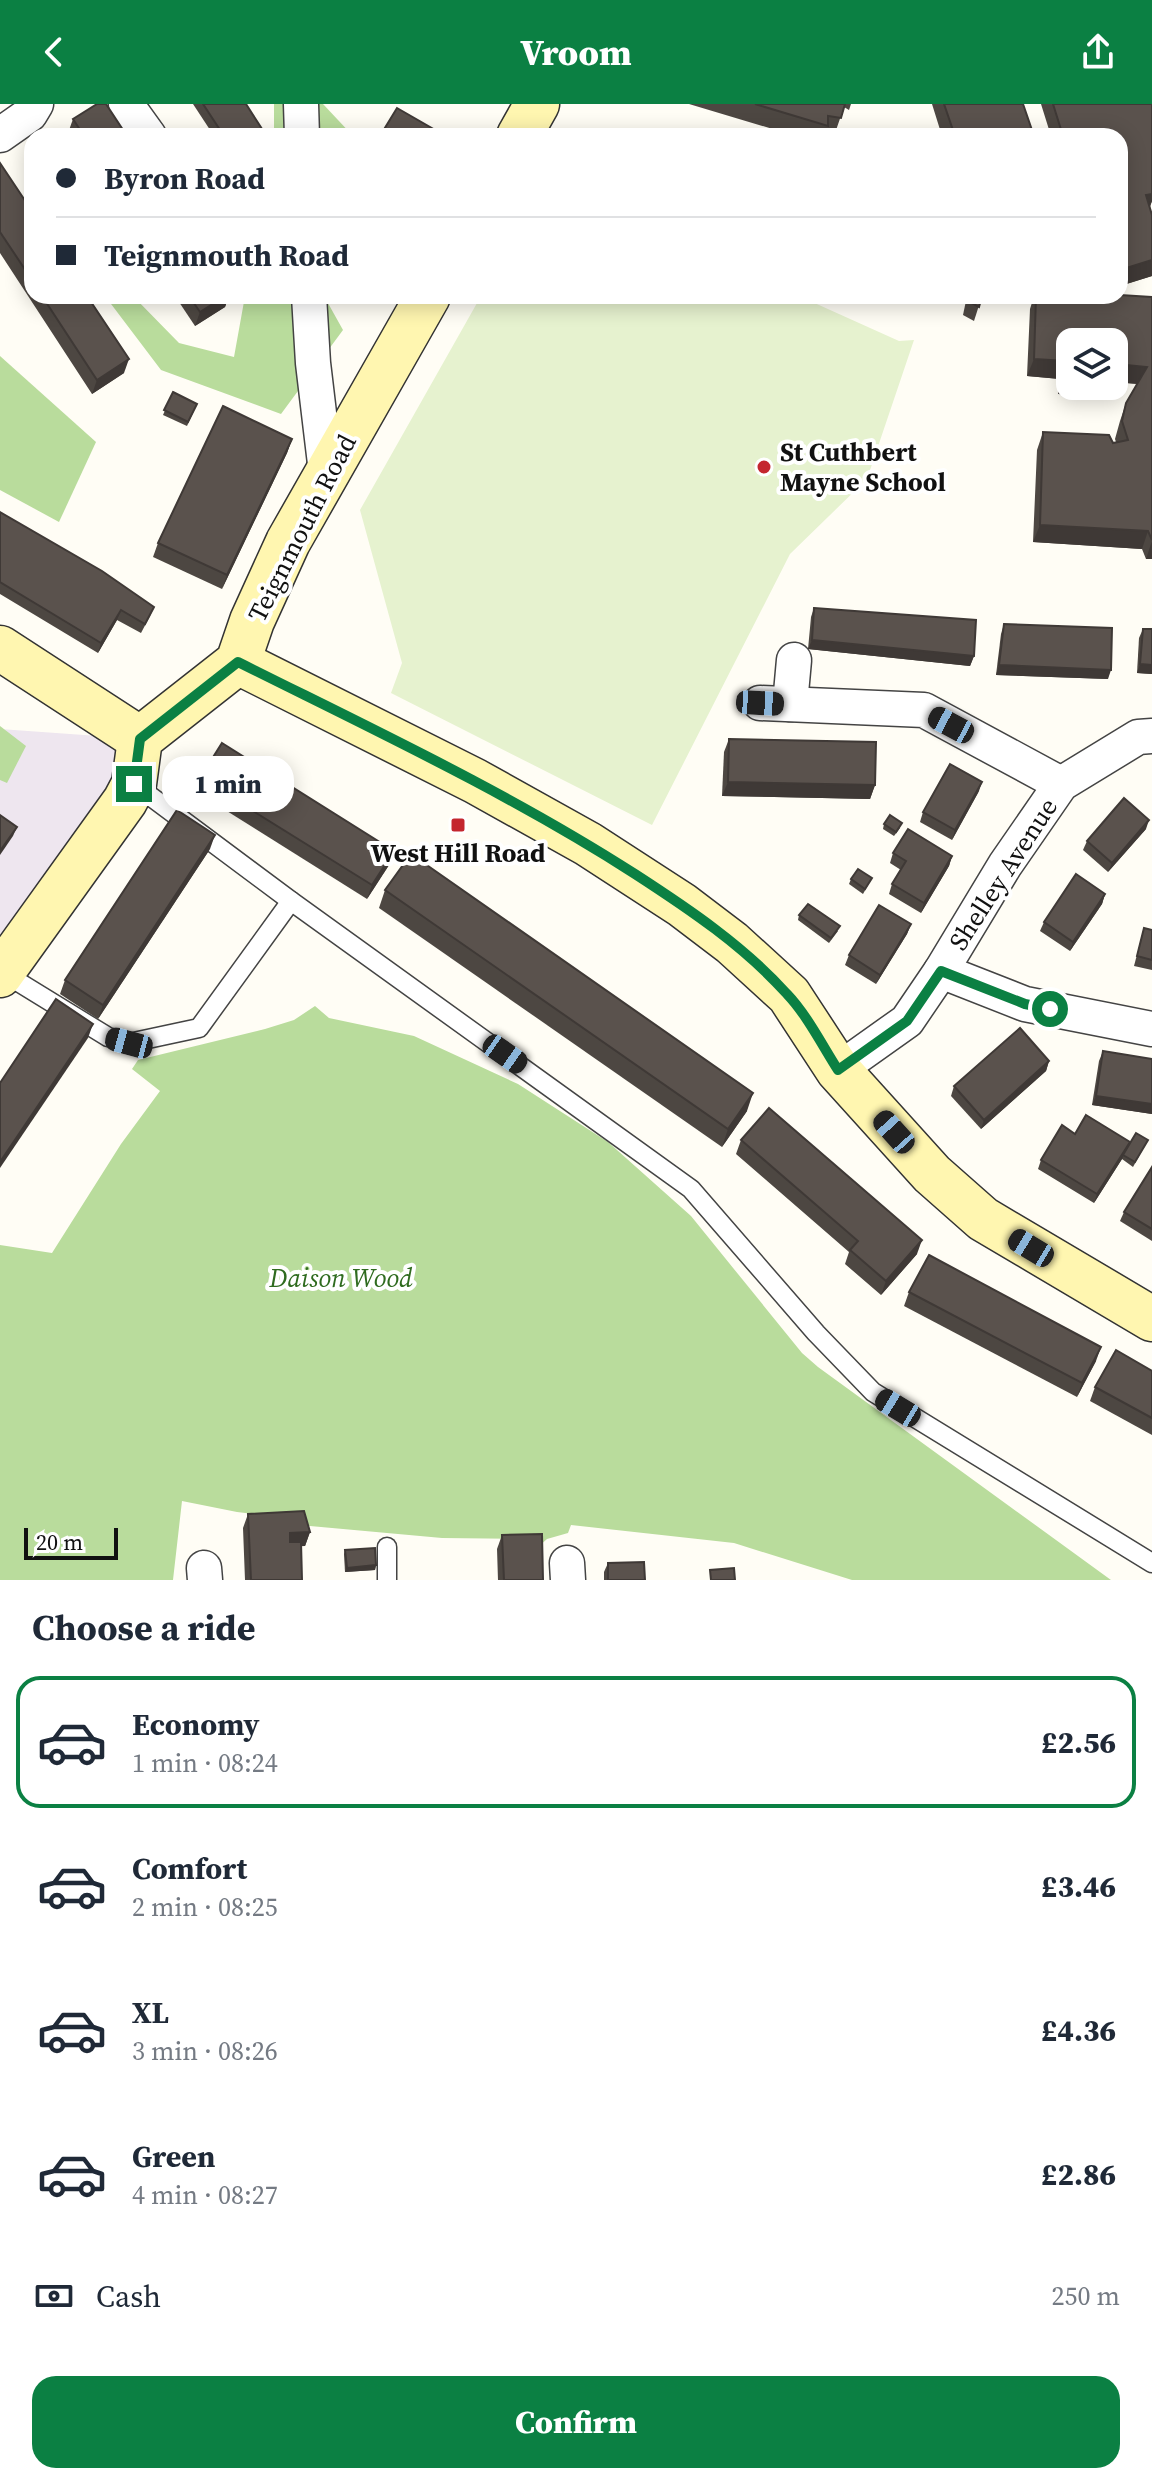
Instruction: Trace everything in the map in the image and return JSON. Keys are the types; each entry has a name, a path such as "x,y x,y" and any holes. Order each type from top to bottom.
{"street":[{"path":"0,135 30,114 36,104"},
{"path":"126,104 143,128"},
{"path":"301,104 302,128"},
{"path":"524,128 537,104"},
{"path":"309,304 326,472"},
{"name":"Teignmouth Road","path":"238,662 252,621 288,542 423,304"},
{"path":"0,648 140,739"},
{"path":"794,660 775,703 924,710 1061,784"},
{"path":"1,974 134,784 140,739 238,662 475,781 588,844 682,905 732,943 789,995 838,1070 932,1174 983,1219 1152,1319"},
{"name":"Shelley Avenue","path":"838,1070 907,1021 1005,865 1061,784 1138,737 1152,736"},
{"path":"941,971 1025,1004 1152,1029"}],"lane":[{"path":"134,784 691,1189 816,1333 873,1392 1152,1563"},
{"path":"1,974 108,1037 129,1043 199,1028 291,901"},
{"path":"387,1547 387,1580"}],"shaded area":[{"path":"0,729 140,739 0,975"}],"green space":[{"path":"274,104 323,104 346,128 274,128"},
{"path":"111,304 141,304 179,343 234,357 244,304 328,304 343,330 281,414 161,370"},
{"path":"476,304 817,304 899,341 914,340 867,479 790,554 652,825 391,693 402,663 360,510"},
{"path":"0,356 96,442 59,522 0,490"},
{"path":"0,726 26,746 7,783 0,780"},
{"name":"Daison Wood","path":"315,1006 329,1018 414,1036 518,1084 608,1142 691,1216 802,1353 818,1367 1111,1580 852,1580 734,1543 571,1525 568,1533 547,1539 537,1548 529,1539 442,1538 299,1525 182,1501 173,1580 0,1580 0,1245 52,1253 121,1144 160,1091 132,1069 138,1060 265,1029 294,1020"}],"building":[{"path":"97,104 106,104 122,128 79,128 73,119"},
{"path":"203,104 246,104 261,128 219,128"},
{"path":"755,104 845,104 841,118 828,116 828,126"},
{"path":"944,104 1023,104 1031,128 952,128"},
{"path":"1053,104 1152,104 1152,194 1146,195 1152,215 1152,260 1128,268 1128,128 1060,128"},
{"path":"397,108 432,128 385,128"},
{"path":"0,163 24,199 24,268 0,232"},
{"path":"1128,296 1152,297 1152,540 1148,531 1040,525 1043,432 1109,435 1113,443 1128,440 1122,421 1126,403 1147,367 1128,365 1128,328 1056,328 1056,360 1034,359 1036,304 1128,304"},
{"path":"47,304 92,304 129,359 97,380"},
{"path":"194,304 212,304 200,312"},
{"path":"173,392 197,404 188,422 164,410"},
{"path":"223,406 292,439 227,575 158,543"},
{"path":"0,512 102,571 154,607 145,624 121,610 101,643 0,582"},
{"path":"814,608 976,620 974,656 812,640"},
{"path":"1004,624 1112,628 1111,670 999,665"},
{"path":"1143,629 1152,629 1152,665 1140,664"},
{"path":"729,739 876,742 875,785 728,782"},
{"path":"222,743 394,851 372,885 200,778"},
{"path":"950,764 982,782 955,830 923,812"},
{"path":"1124,798 1149,820 1112,863 1087,841"},
{"path":"177,810 215,835 103,1005 65,980"},
{"path":"0,815 17,827 0,851"},
{"path":"890,815 902,823 896,832 884,824"},
{"path":"908,829 952,856 924,903 892,884 906,861 893,853"},
{"path":"411,854 753,1093 728,1129 385,890"},
{"path":"858,869 872,878 865,889 851,879"},
{"path":"1076,874 1105,894 1073,942 1044,922"},
{"path":"808,904 840,926 831,938 799,915"},
{"path":"879,905 911,924 880,975 849,955"},
{"path":"1144,928 1152,930 1152,960 1137,956"},
{"path":"56,999 93,1024 0,1162 0,1083"},
{"path":"1020,1028 1049,1061 984,1120 954,1086"},
{"path":"1103,1051 1152,1059 1152,1104 1096,1096"},
{"path":"769,1108 922,1240 886,1281 850,1250 858,1241 741,1140"},
{"path":"1086,1115 1130,1142 1097,1194 1041,1160 1062,1125 1075,1134"},
{"path":"1136,1133 1148,1140 1135,1162 1123,1155"},
{"path":"1152,1167 1152,1229 1124,1212"},
{"path":"929,1255 1101,1347 1082,1383 909,1292"},
{"path":"1116,1350 1152,1371 1152,1418 1095,1387"},
{"path":"304,1511 310,1532 290,1533 290,1542 301,1542 302,1580 251,1580 248,1514"},
{"path":"542,1534 543,1580 504,1580 502,1535"},
{"path":"375,1548 376,1565 347,1568 345,1550"},
{"path":"644,1562 645,1580 608,1580 608,1563"},
{"path":"734,1568 735,1580 711,1580 710,1570"}],"place":[{"name":"St Cuthbert Mayne School","path":"764,467"},
{"name":"West Hill Road","path":"458,825"}],"route":[{"path":"134,784 140,739 238,662 475,781 588,844 682,905 732,943 789,995 838,1070 907,1021 941,971 1025,1004 1050,1009"}]}
